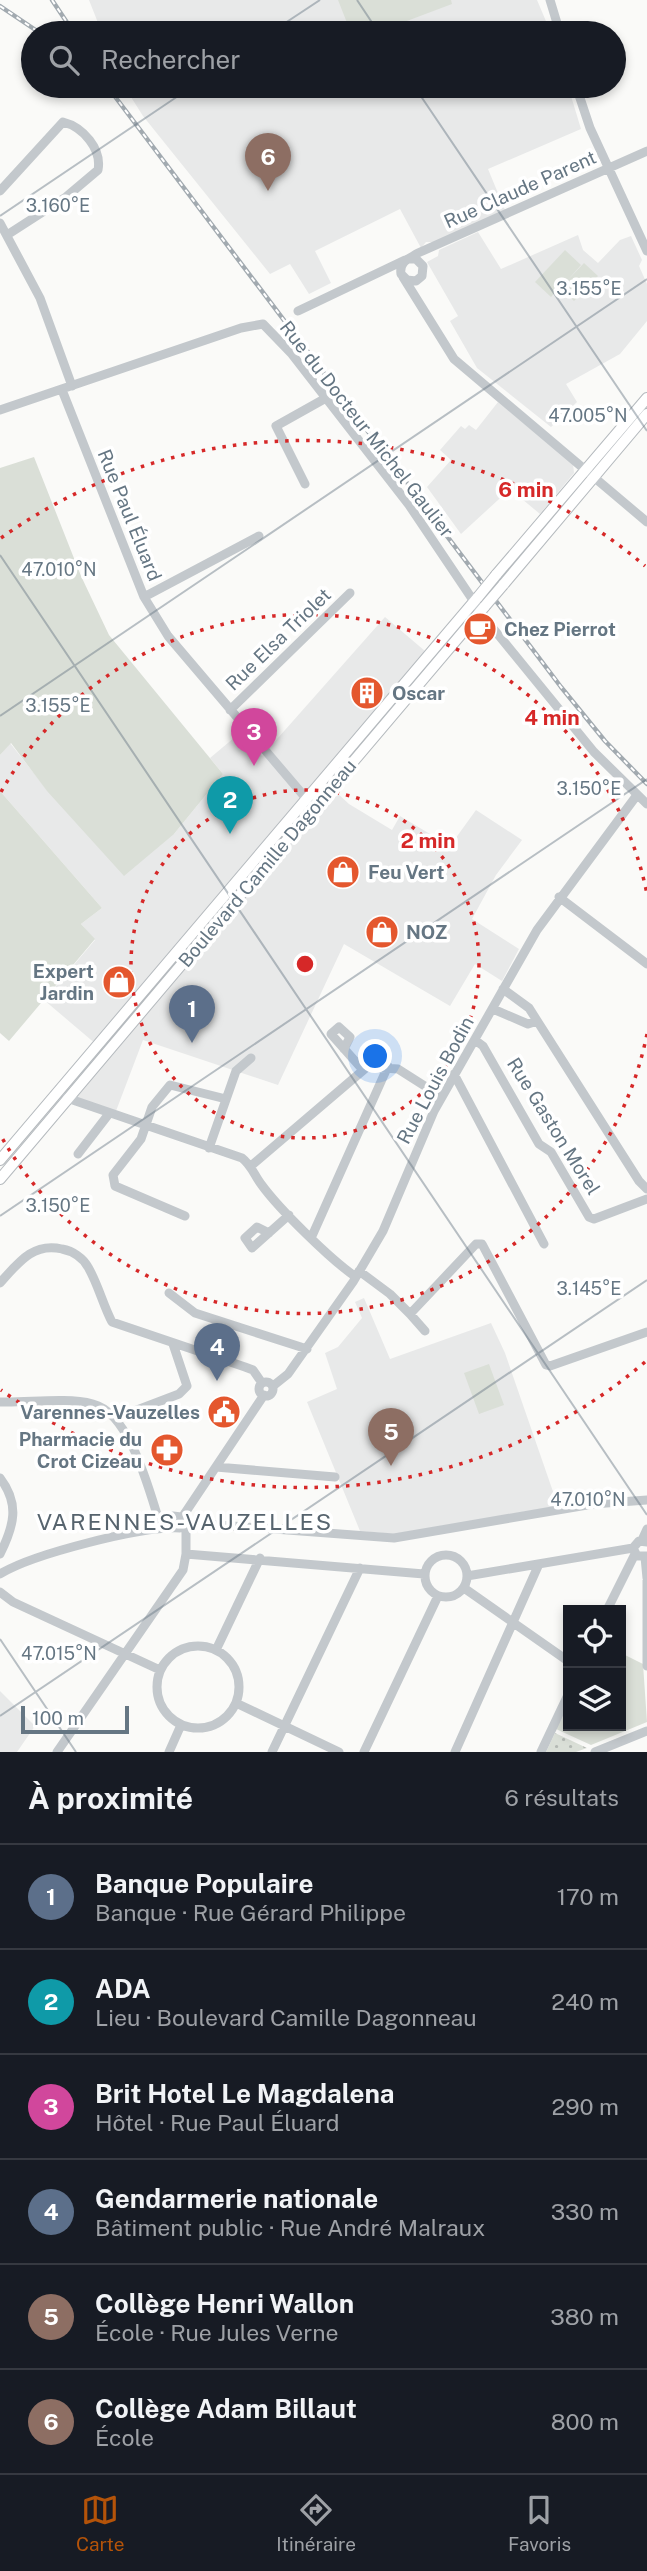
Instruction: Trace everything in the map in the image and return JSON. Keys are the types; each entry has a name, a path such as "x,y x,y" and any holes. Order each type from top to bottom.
{"main road":[{"path":"499,579 511,557 589,473 624,432 647,398"},
{"path":"624,432 647,414"},
{"path":"479,604 499,579 536,545 589,473"},
{"name":"Boulevard Camille Dagonneau","path":"0,1160 305,798 479,604"},
{"name":"Boulevard Camille Dagonneau","path":"0,1179 314,807 479,604"}],"street":[{"path":"550,0 556,21"},
{"path":"581,98 608,169 647,251"},
{"path":"0,191 63,122 71,124 94,145 100,157 98,170 74,190 7,235"},
{"name":"Rue Claude Parent","path":"298,311 647,151"},
{"name":"Rue Paul Éluard","path":"0,223 40,298 67,388 144,597 168,636 314,807"},
{"path":"388,269 395,268 402,274 408,281 416,281 422,276 423,266 416,259 407,259 402,274 454,359 647,522"},
{"path":"416,281 419,302"},
{"name":"Rue du Docteur Michel Gaulier","path":"0,410 258,323 271,330 409,505 479,604 594,752 647,804"},
{"path":"305,484 276,426 326,398"},
{"path":"624,432 647,406"},
{"path":"144,597 259,536"},
{"name":"Rue Elsa Triolet","path":"230,710 350,593"},
{"name":"Rue Louis Bodin","path":"273,1386 288,1374 307,1349 358,1274 383,1231 405,1183 416,1148 454,1074 503,989 559,897 637,795"},
{"path":"559,897 647,964"},
{"path":"503,989 529,1008 639,1181 647,1189 647,1198"},
{"path":"493,1009 528,1024 537,1021"},
{"name":"Rue Gaston Morel","path":"475,1040 483,1046 540,1144 551,1152 589,1217 594,1219 647,1198"},
{"path":"344,1049 363,1070"},
{"path":"209,1148 236,1071 251,1058"},
{"path":"312,1236 388,1066"},
{"path":"251,1166 363,1070 388,1066 398,1069 442,1097"},
{"path":"454,1074 544,1244"},
{"path":"185,1216 115,1185 113,1175 142,1139 152,1107 170,1086 226,1099"},
{"path":"68,1098 108,1115 242,1158 251,1166 260,1184 289,1216 358,1274 390,1294 425,1331"},
{"path":"78,1154 108,1115"},
{"path":"269,1233 289,1216"},
{"path":"410,1314 477,1244 482,1244 546,1365 550,1366 647,1332"},
{"path":"0,1283 22,1257 34,1250 53,1247 67,1250 81,1258 88,1268 112,1322 253,1370 262,1383"},
{"path":"169,1293 195,1313 307,1349"},
{"path":"116,1418 179,1394 187,1386 173,1344"},
{"path":"262,1383 268,1382 273,1386 270,1395 264,1395"},
{"path":"262,1383 259,1388 264,1395"},
{"path":"186,1527 177,1522 179,1516 216,1467 264,1395"},
{"path":"0,1402 90,1403 112,1413 129,1440 160,1524"},
{"path":"216,1467 335,1477"},
{"path":"0,1478 15,1509 10,1534 0,1554"},
{"path":"0,1574 60,1551 148,1531 186,1527 394,1538 593,1504 647,1500"},
{"path":"154,1505 179,1516"},
{"path":"148,1531 179,1516"},
{"path":"57,1752 183,1570 186,1527"},
{"path":"610,1605 640,1554 647,1529"},
{"path":"186,1553 424,1574"},
{"path":"467,1576 539,1564 640,1554"},
{"path":"640,1554 647,1579 647,1666"},
{"path":"450,1555 462,1562 467,1576 464,1588 453,1597 438,1597 428,1588 424,1574 436,1557 450,1555"},
{"path":"216,1650 260,1558"},
{"path":"0,1560 9,1569"},
{"path":"455,1752 539,1564"},
{"path":"272,1752 360,1568"},
{"path":"464,1588 563,1657"},
{"path":"0,1592 13,1602 160,1670"},
{"path":"364,1752 438,1597"},
{"path":"195,1646 216,1650 227,1658 238,1677 236,1703 221,1721 208,1727 181,1725 162,1708 156,1682 160,1670 168,1658 183,1648 195,1646"},
{"path":"236,1703 340,1752"},
{"path":"541,1752 563,1706"},
{"path":"169,1752 181,1725"},
{"path":"595,1752 647,1731"}],"shaded area":[{"path":"89,0 537,0 546,21 97,21"},
{"path":"338,0 451,0 452,4 407,21 346,21"},
{"path":"132,98 572,98 581,129 488,169 505,210 436,242 426,242 421,248 400,209 315,251 331,283 309,294 290,264 270,274 143,116"},
{"path":"478,232 501,269 578,235 583,250 598,263 620,240 631,236 642,260 639,266 647,284 647,321 620,354 566,384 577,402 551,427 477,368 450,321 458,316 427,262 438,256 439,250"},
{"path":"565,250 581,265 567,281 584,263 598,276 574,301 560,287 551,297 535,282"},
{"path":"498,402 573,464 574,473 540,514 510,489 461,534 427,487 451,460 440,450 461,426 465,429 469,425 476,430"},
{"path":"34,457 81,576 109,635 223,774 174,834 124,876 47,791 11,743 0,755 0,468"},
{"path":"385,617 425,651 320,777 349,804 392,830 400,816 450,846 476,810 522,840 496,875 472,919 519,949 502,981 475,964 450,1006 344,944 278,1085 143,1040 116,1111 76,1098 110,1056 44,1000 95,940 81,924 102,908 0,791 0,755 10,743 48,791 174,834 223,774 210,758 241,732 262,756"},
{"path":"0,791 102,908 81,924 95,939 9,1041 0,1033"},
{"path":"364,1298 390,1359 491,1323 505,1353 558,1506 394,1534 360,1531 307,1402 337,1389 325,1353 338,1347 362,1318 355,1302"},
{"path":"489,1364 504,1405 479,1414 464,1373"},
{"path":"626,1656 643,1664 647,1722 626,1731"},
{"path":"0,1691 35,1726 17,1752 0,1752"},
{"path":"563,1716 563,1731 625,1731 591,1745 556,1729"},
{"path":"555,1733 587,1748 576,1752 546,1752"}],"railway":[{"path":"52,0 66,21"},
{"path":"0,6 22,21"},
{"path":"116,98 561,687 605,741 647,784"}],"place":[{"name":"Collège Adam Billaut","path":"268,191"},
{"name":"Chez Pierrot","path":"480,629"},
{"name":"Oscar","path":"367,693"},
{"name":"Brit Hotel Le Magdalena","path":"254,766"},
{"name":"ADA","path":"230,834"},
{"name":"Feu Vert","path":"343,872"},
{"name":"NOZ","path":"382,932"},
{"name":"Expert Jardin","path":"119,982"},
{"name":"Banque Populaire","path":"192,1043"},
{"name":"Gendarmerie nationale","path":"217,1381"},
{"name":"Varennes-Vauzelles","path":"224,1412"},
{"name":"Pharmacie du Crot Cizeau","path":"167,1450"},
{"name":"Collège Henri Wallon","path":"391,1466"}],"district":[{"name":"VARENNES-VAUZELLES","path":"185,1522"}]}
